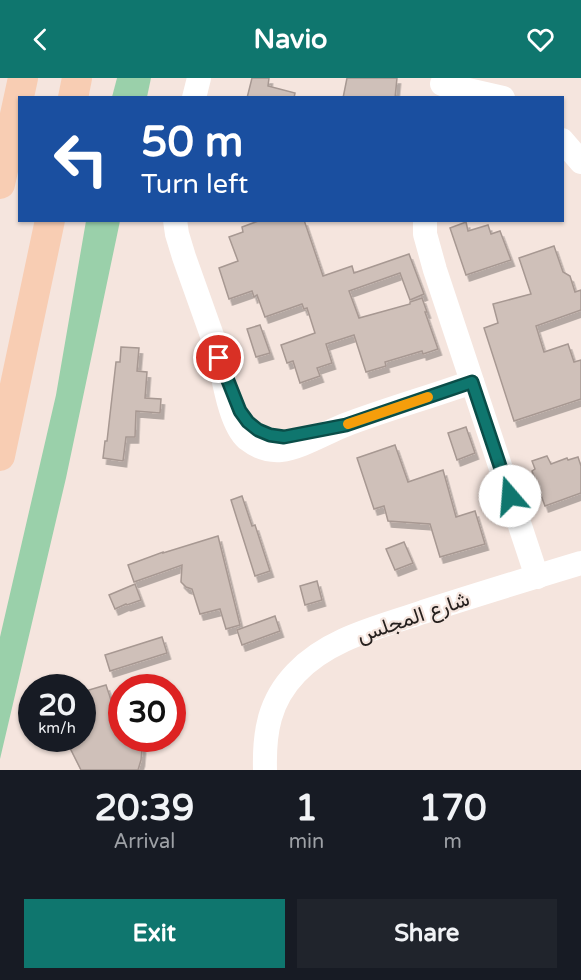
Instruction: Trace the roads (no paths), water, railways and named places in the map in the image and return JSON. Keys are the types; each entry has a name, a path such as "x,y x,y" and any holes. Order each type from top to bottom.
{"main road":[{"path":"19,96 23,78"},
{"path":"73,96 76,78"},
{"path":"0,184 18,101"},
{"path":"0,456 50,222"}],"street":[{"path":"194,96 199,78"},
{"path":"441,86 492,96"},
{"path":"564,142 581,162"},
{"path":"175,222 184,257 219,358 233,416 246,439 258,446 270,450 284,449 472,382"},
{"path":"425,222 425,234 435,270 537,577"},
{"name":"شارع المجلس","path":"265,770 264,746 271,711 282,691 312,658 329,647 366,631 581,563"}]}
